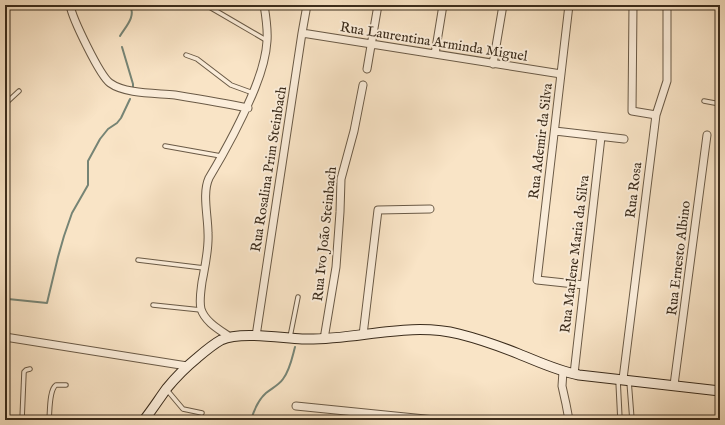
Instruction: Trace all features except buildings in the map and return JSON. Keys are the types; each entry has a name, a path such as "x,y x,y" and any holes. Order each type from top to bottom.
{"main road":[{"path":"144,420 167,389 187,366 205,351 230,337 245,336 324,339 418,329 432,329 448,331 489,343 574,374 720,391"}],"street":[{"path":"70,5 74,19 100,71 112,84 125,89 173,95 248,108"},
{"path":"230,337 208,321 202,310 200,298 208,233 206,186 248,108 264,63 267,26 264,5"},
{"name":"Rua Rosalina Prim Steinbach","path":"256,336 307,5"},
{"path":"367,69 378,5"},
{"path":"434,54 443,5"},
{"path":"493,64 503,5"},
{"name":"Rua Ademir da Silva","path":"569,5 537,280 584,285"},
{"path":"633,5 632,111 656,115"},
{"name":"Rua Rosa","path":"623,380 656,115 667,80 667,5"},
{"name":"Rua Laurentina Arminda Miguel","path":"302,33 561,74"},
{"name":"Rua Ivo João Steinbach","path":"324,339 336,267 341,179 353,135 363,85"},
{"path":"555,131 624,139"},
{"name":"Rua Ernesto Albino","path":"674,385 707,135"},
{"name":"Rua Marlene Maria da Silva","path":"574,374 601,136"},
{"path":"363,335 378,210 430,209"},
{"path":"5,337 187,366"},
{"path":"563,371 562,386 569,420"},
{"path":"296,406 435,420"}],"lane":[{"path":"206,5 267,40"},
{"path":"186,55 197,59 231,85 253,93"},
{"path":"5,104 19,91"},
{"path":"704,101 720,104"},
{"path":"165,146 222,156"},
{"path":"138,260 204,268"},
{"path":"290,338 298,297"},
{"path":"153,305 202,310"},
{"path":"22,420 24,372 30,369"},
{"path":"620,420 623,380"},
{"path":"623,380 632,420"},
{"path":"49,420 52,388 56,385 66,385"},
{"path":"167,389 183,409 202,413"}],"waterway":[{"path":"120,36 132,14 130,5"},
{"path":"122,47 133,88"},
{"path":"8,299 47,303 64,236 72,213 88,185 88,161 100,139 108,129 117,123 121,118 130,99"},
{"path":"5,293 8,299"},
{"path":"5,333 5,305 8,299"},
{"path":"251,420 261,399 266,393 280,383 287,372 295,347"}]}
